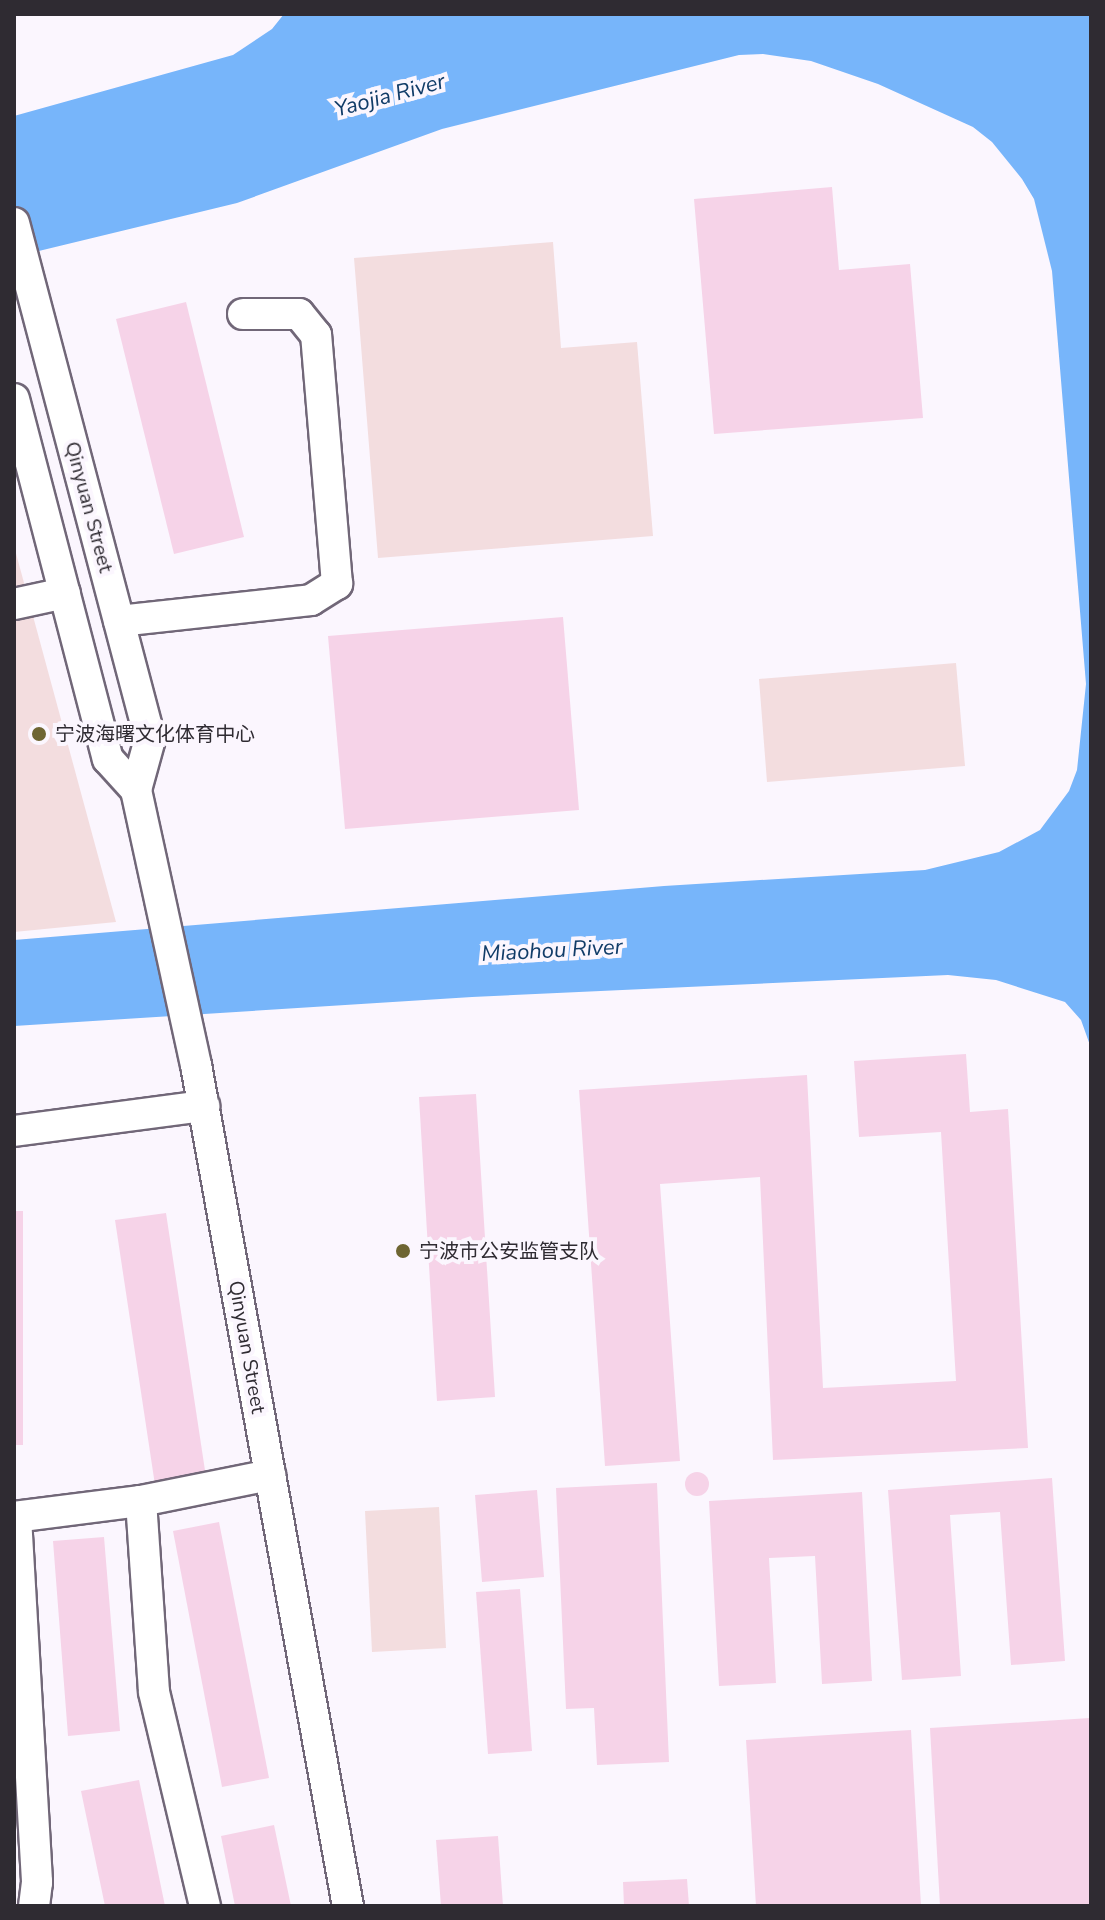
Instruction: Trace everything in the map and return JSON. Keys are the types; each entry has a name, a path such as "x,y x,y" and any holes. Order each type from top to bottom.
{"street":[{"name":"Qinyuan Street","path":"14,223 150,739 136,790 204,1106 348,1906"},
{"path":"119,621 311,600 337,584 316,335 299,314 243,314"},
{"path":"14,399 108,759 136,790"},
{"path":"14,604 65,593"},
{"path":"14,1131 204,1106"},
{"path":"34,1906 37,1882 15,1517 141,1501 270,1475"},
{"path":"141,1501 154,1692 205,1906"}],"shaded area":[{"path":"553,242 561,348 637,342 653,536 378,558 354,258"},
{"name":"宁波海曙文化体育中心","path":"14,546 116,922 14,932"},
{"path":"956,663 965,766 767,782 759,679"},
{"path":"439,1507 446,1648 372,1652 365,1511"}],"water":[{"path":"284,14 1091,14 1091,1048 1081,1020 1065,1002 996,980 948,975 472,997 14,1026 14,940 664,886 925,870 999,852 1040,830 1069,791 1077,770 1086,684 1052,271 1034,199 992,142 973,127 878,84 811,61 763,54 739,55 442,129 237,203 14,257 14,116 233,55 272,29"}],"building":[{"path":"832,187 839,270 910,264 923,418 714,434 694,199"},
{"path":"186,302 244,537 174,554 116,319"},
{"path":"563,617 579,810 345,829 328,636"},
{"path":"966,1054 970,1112 1008,1109 1028,1448 773,1460 760,1177 660,1184 680,1461 605,1466 579,1090 807,1075 823,1388 956,1381 941,1132 859,1137 854,1061"},
{"path":"476,1094 495,1397 437,1401 419,1097"},
{"path":"14,1211 23,1211 23,1445 14,1445"},
{"path":"166,1213 206,1477 155,1485 115,1220"},
{"path":"697,1472 706,1475 709,1484 706,1493 697,1496 688,1493 685,1484 688,1475"},
{"path":"1052,1478 1065,1661 1011,1665 1000,1512 950,1515 961,1676 902,1680 888,1490"},
{"path":"657,1483 669,1762 597,1765 594,1708 566,1709 556,1488"},
{"path":"537,1490 544,1577 482,1582 475,1495"},
{"path":"862,1492 872,1681 822,1684 815,1556 769,1558 776,1683 719,1686 709,1501"},
{"path":"219,1522 269,1778 222,1787 173,1531"},
{"path":"104,1537 120,1731 68,1736 53,1541"},
{"path":"520,1589 532,1751 488,1754 476,1592"},
{"path":"1090,1718 1091,1906 940,1906 930,1728"},
{"path":"911,1730 921,1906 756,1906 746,1740"},
{"path":"139,1780 165,1906 105,1906 81,1791"},
{"path":"274,1825 291,1906 235,1906 221,1836"},
{"path":"498,1836 503,1906 441,1906 436,1840"},
{"path":"687,1879 689,1906 624,1906 623,1882"}],"place":[{"name":"宁波海曙文化体育中心","path":"39,734"},
{"name":"宁波市公安监管支队","path":"403,1251"}],"water label":[{"name":"Yaojia River","path":"390,96"},
{"name":"Miaohou River","path":"552,951"}]}
